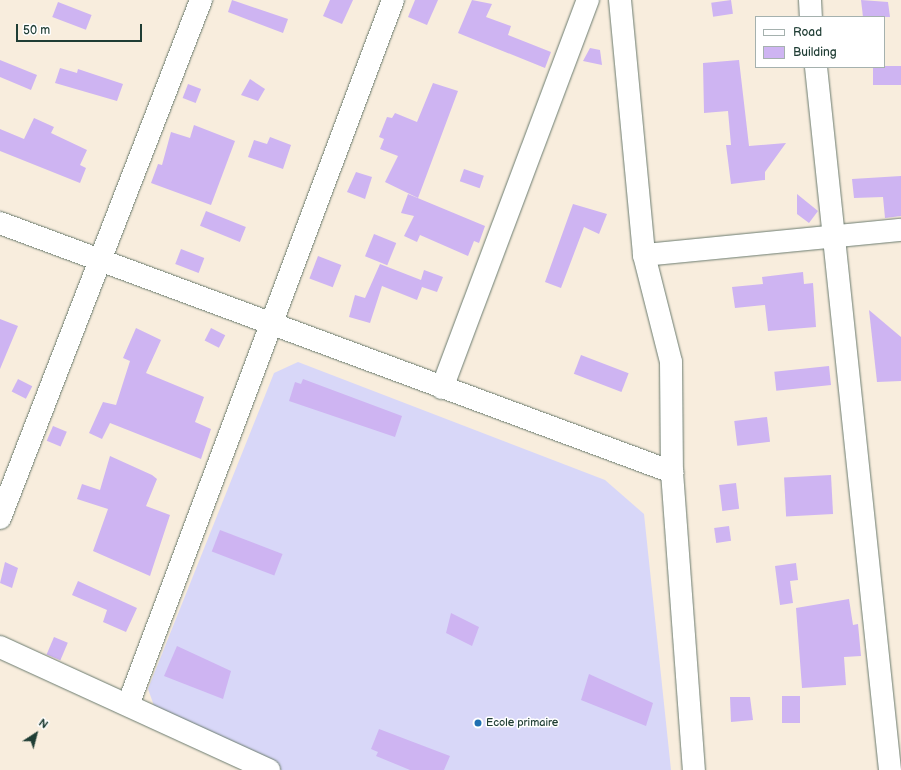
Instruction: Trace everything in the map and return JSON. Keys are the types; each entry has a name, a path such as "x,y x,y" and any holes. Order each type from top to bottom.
{"street":[{"path":"0,518 201,0"},
{"path":"128,705 273,325 393,0"},
{"path":"442,388 588,0"},
{"path":"620,0 644,255 672,362 672,472 694,770"},
{"path":"810,0 811,16"},
{"path":"816,68 833,236 893,715 890,770"},
{"path":"0,223 672,472"},
{"path":"644,255 901,230"},
{"path":"0,647 269,770"}],"shaded area":[{"path":"298,362 605,480 644,514 671,770 281,770 157,714 148,689 274,373"}],"building":[{"path":"232,0 288,19 283,33 228,12"},
{"path":"330,0 353,0 342,24 323,16"},
{"path":"415,0 438,0 427,25 408,17"},
{"path":"472,0 492,4 486,17 511,26 508,35 551,52 545,68 458,33"},
{"path":"731,0 733,14 713,17 711,3"},
{"path":"861,0 888,2 890,17 863,16"},
{"path":"58,2 92,15 86,30 52,17"},
{"path":"590,48 600,50 602,65 583,61"},
{"path":"0,60 37,75 31,90 0,77"},
{"path":"739,60 749,146 786,143 765,172 765,180 731,184 726,145 731,145 728,111 704,113 703,63"},
{"path":"885,66 901,66 901,85 873,85 873,68 885,68"},
{"path":"60,68 77,73 78,69 123,84 117,101 55,83"},
{"path":"250,79 265,89 258,101 241,95"},
{"path":"433,83 458,91 418,198 385,182 398,156 380,149 384,139 379,137 387,117 392,118 395,113 417,122"},
{"path":"188,84 201,89 196,103 183,98"},
{"path":"34,118 54,127 51,133 87,150 80,165 86,168 80,183 0,151 0,129 24,139"},
{"path":"194,125 235,141 211,205 151,183 158,164 162,165 171,132 190,138"},
{"path":"270,137 291,145 283,169 248,157 254,140 267,144"},
{"path":"464,169 484,176 480,188 460,181"},
{"path":"356,172 372,177 365,199 347,192"},
{"path":"901,176 901,216 885,218 883,197 854,198 852,179"},
{"path":"408,194 485,226 479,243 474,241 468,256 420,235 417,242 404,236 414,216 401,213"},
{"path":"797,194 818,211 809,223 797,214"},
{"path":"573,204 607,214 599,234 584,227 561,288 545,282"},
{"path":"206,211 246,227 240,242 200,226"},
{"path":"374,234 396,243 387,265 365,256"},
{"path":"181,249 204,258 199,273 175,264"},
{"path":"318,256 341,265 333,287 309,278"},
{"path":"380,264 421,280 424,270 443,277 437,292 422,287 417,300 382,286 370,323 349,317 355,295 365,298"},
{"path":"803,272 804,284 813,283 816,327 768,331 765,305 735,308 732,287 763,284 762,277"},
{"path":"869,310 901,337 901,381 877,382"},
{"path":"0,319 18,326 0,369"},
{"path":"136,328 161,340 146,373 204,397 195,422 211,429 201,459 110,423 102,439 89,433 103,402 116,405 130,361 123,358"},
{"path":"211,328 225,335 219,348 205,340"},
{"path":"581,355 629,373 621,392 574,374"},
{"path":"829,366 831,385 776,391 774,372"},
{"path":"18,379 32,386 26,399 12,391"},
{"path":"303,379 402,416 395,437 289,401 295,382 301,384"},
{"path":"767,417 770,442 737,446 734,421"},
{"path":"53,426 67,432 61,447 47,441"},
{"path":"110,456 152,475 157,479 146,506 170,515 150,576 93,551 108,509 77,499 82,484 100,490"},
{"path":"831,475 833,514 786,516 784,477"},
{"path":"736,483 739,509 722,511 719,485"},
{"path":"729,526 731,541 716,543 714,528"},
{"path":"220,530 283,554 274,575 212,551"},
{"path":"5,562 18,568 12,588 0,583"},
{"path":"796,563 798,580 790,581 793,603 780,605 775,566"},
{"path":"78,581 137,608 126,632 103,622 107,610 72,595"},
{"path":"849,599 853,625 858,624 861,656 844,657 846,685 802,688 796,608"},
{"path":"451,613 479,627 472,646 446,633"},
{"path":"54,637 68,643 60,660 47,654"},
{"path":"177,646 231,671 223,699 164,676"},
{"path":"589,674 653,703 646,726 581,700"},
{"path":"782,696 800,696 800,723 782,723"},
{"path":"730,697 750,697 753,720 731,722"},
{"path":"379,729 450,756 444,770 410,770 376,756 378,752 371,749"}],"place":[{"name":"Ecole primaire","path":"478,723"}]}
